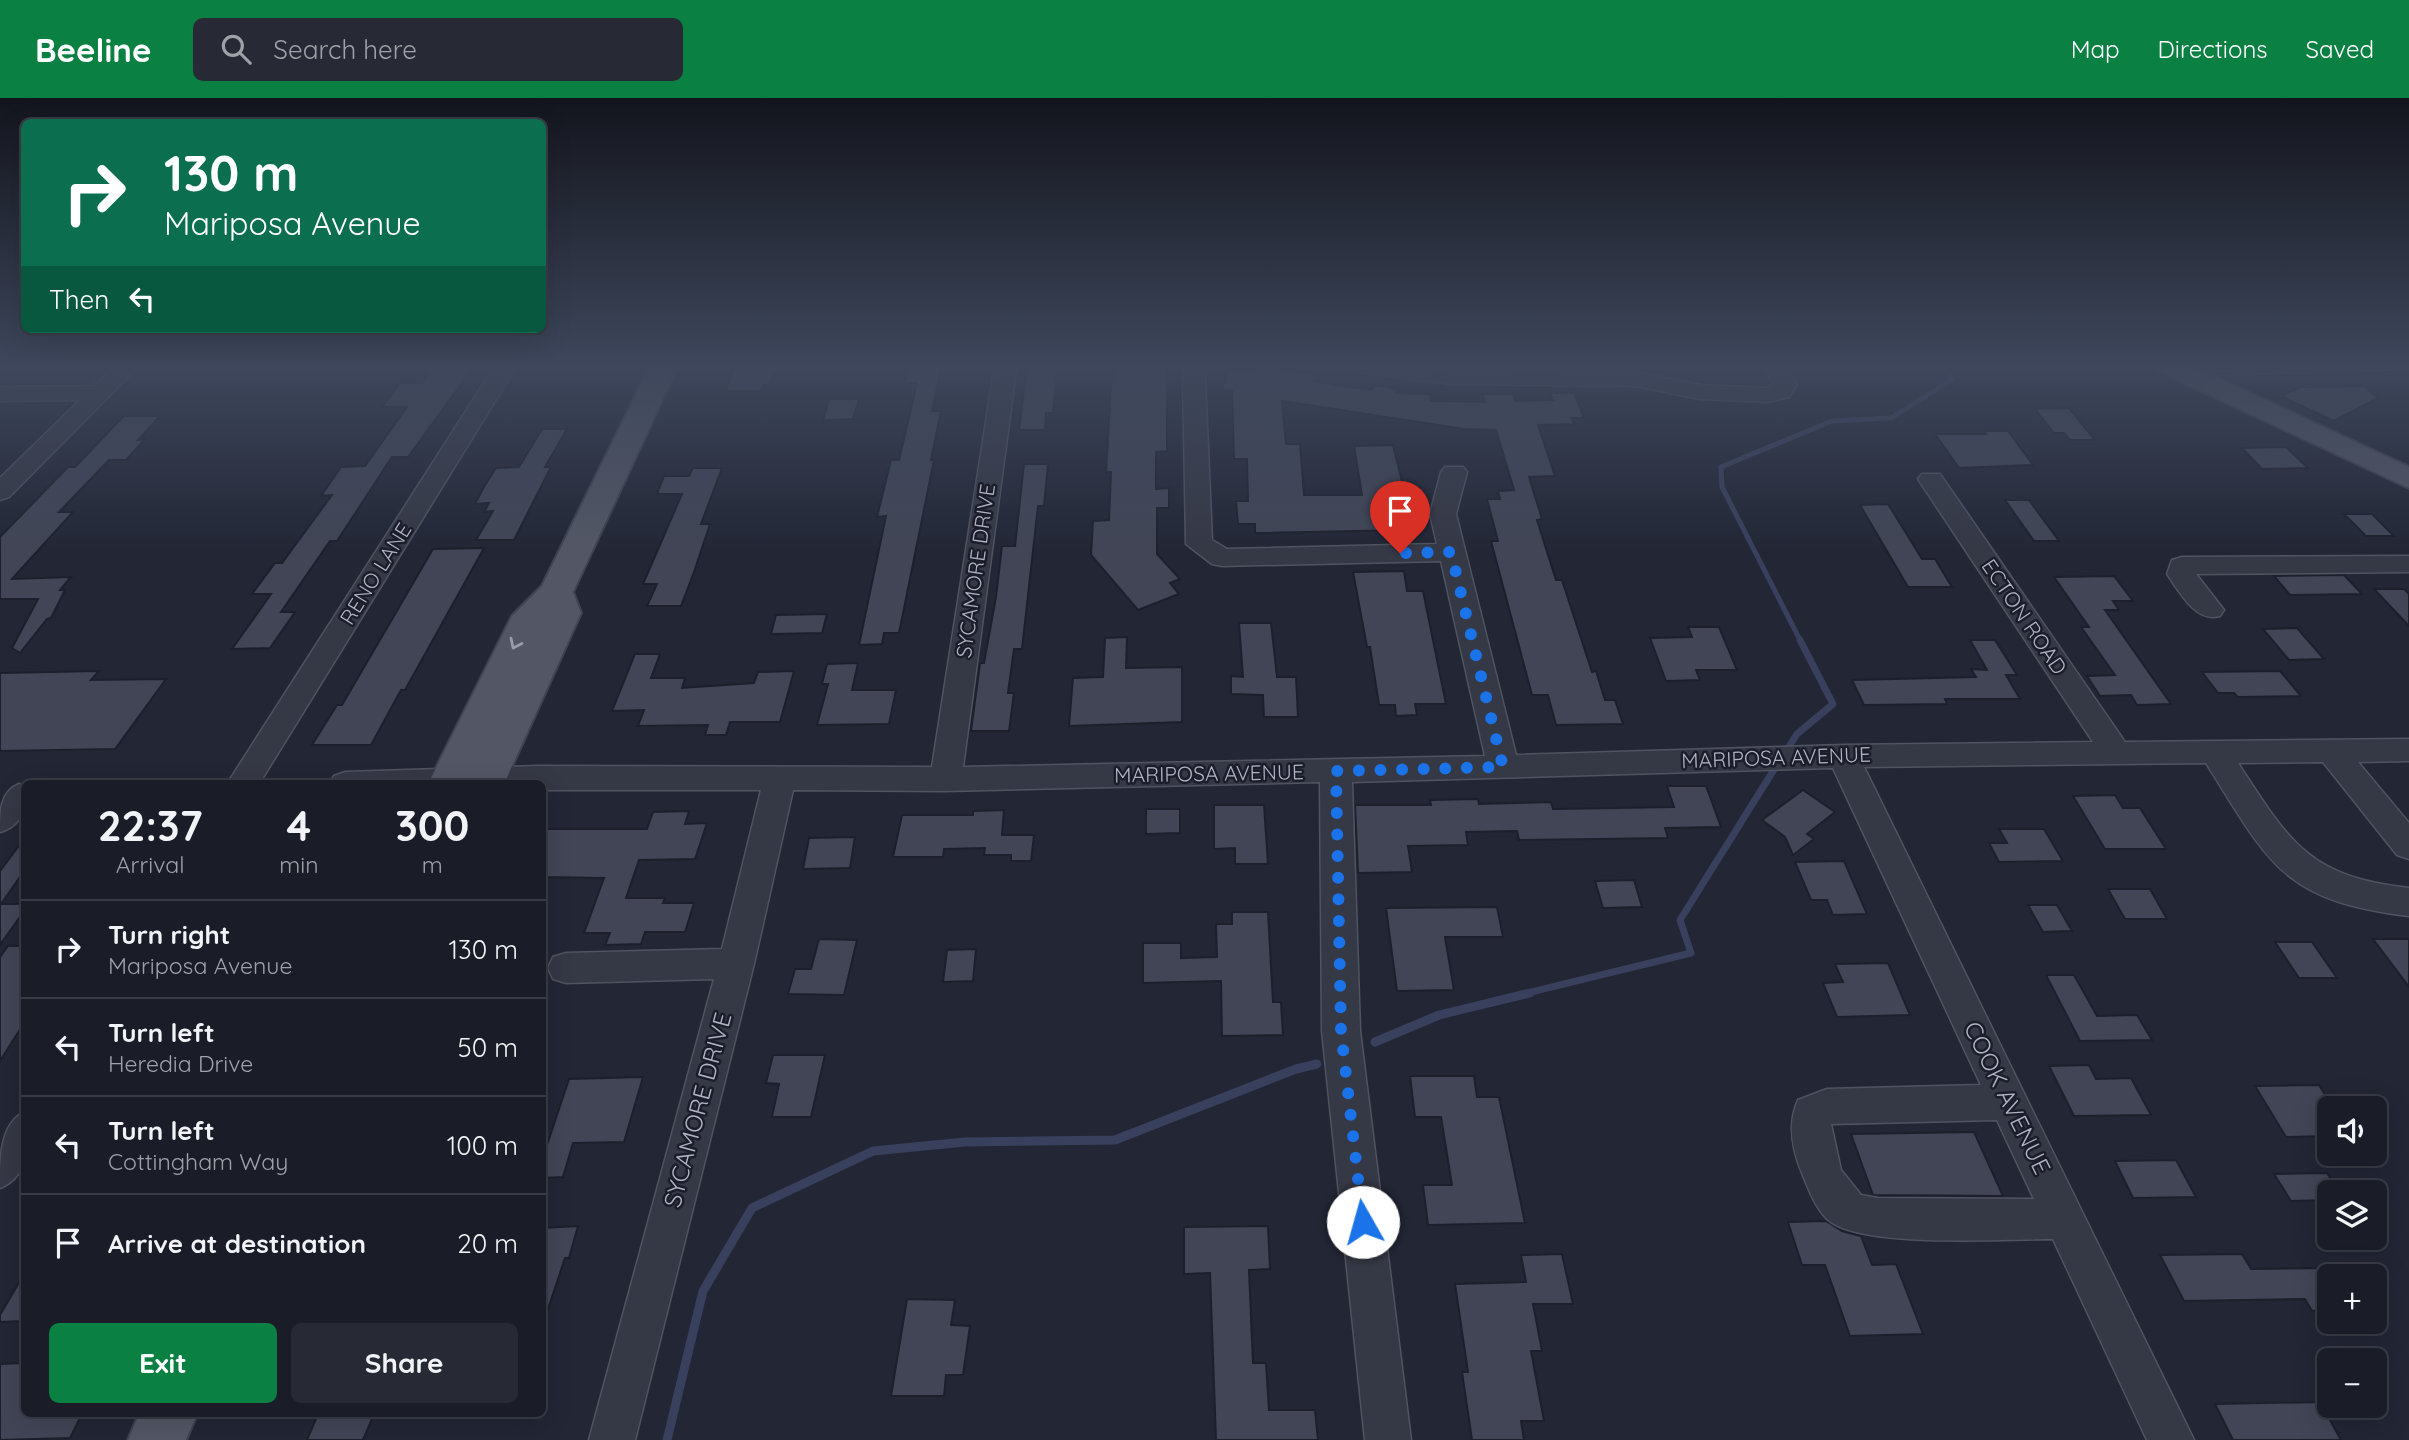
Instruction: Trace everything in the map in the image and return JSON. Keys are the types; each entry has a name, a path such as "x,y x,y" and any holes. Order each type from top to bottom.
{"main road":[{"path":"468,780 564,612 556,592 635,427"},
{"path":"2299,427 2409,479"},
{"path":"156,1440 168,1417"}],"street":[{"path":"0,492 66,427"},
{"name":"RENO LANE","path":"246,780 468,427"},
{"name":"SYCAMORE DRIVE","path":"946,779 997,427"},
{"path":"1195,427 1199,544 1222,558 1451,552"},
{"path":"1454,472 1443,514 1503,767"},
{"name":"ECTON ROAD","path":"1931,479 2117,754"},
{"path":"2210,610 2181,574 2182,566 2409,565"},
{"name":"MARIPOSA AVENUE","path":"546,781 946,779 1503,767 1832,756 2409,750"},
{"path":"2331,751 2409,846"},
{"path":"2215,752 2290,862 2315,878 2365,898 2409,902"},
{"name":"COOK AVENUE","path":"1832,756 2008,1102 2171,1440"},
{"path":"1336,771 1341,1031 1388,1440"},
{"name":"SYCAMORE DRIVE","path":"611,1440 736,964 779,780"},
{"path":"566,968 736,964"},
{"path":"2008,1102 1827,1107 1812,1113 1808,1127 1829,1189 1849,1212 1878,1218 2065,1219"},
{"path":"0,1169 21,1135"}],"building":[{"path":"114,427 150,427 138,440 145,439 126,460 109,460 59,512 73,512 12,579 71,577 60,590 65,590 51,618 47,619 20,653 12,648 38,599 0,599 0,537 68,467 75,467"},
{"path":"393,427 430,427 408,457 392,457 337,541 330,541 281,612 295,612 270,648 232,649 271,594 252,594 275,563 282,563 332,495 321,496 341,467 365,466"},
{"path":"907,427 938,427 931,460 934,460 899,633 884,633 882,644 859,645 886,516 877,517 891,460 899,460"},
{"path":"1019,427 1045,427 1045,430 1019,430"},
{"path":"1109,427 1167,427 1167,451 1156,452 1156,489 1169,488 1169,508 1157,508 1157,554 1180,579 1170,583 1179,594 1138,610 1091,555 1093,521 1109,520 1111,472 1106,472"},
{"path":"1233,427 1284,427 1286,444 1300,444 1304,495 1362,495 1354,446 1393,445 1406,498 1415,498 1421,523 1407,523 1408,530 1255,533 1255,524 1238,524 1236,501 1248,501 1247,459 1234,459"},
{"path":"1449,427 1539,427 1555,476 1529,477 1542,519 1537,520 1556,580 1562,580 1592,672 1596,671 1605,700 1615,700 1623,724 1556,725 1548,695 1532,695 1491,541 1498,541 1487,499 1500,499 1498,491 1514,490 1496,430"},
{"path":"2049,427 2084,427 2095,440 2070,440 2064,433 2054,433"},
{"path":"542,429 567,429 545,467 551,467 514,540 476,540 493,511 484,512 489,503 475,504 485,485 496,468 519,467"},
{"path":"1984,431 2008,431 2033,465 1959,468 1935,434 1986,434"},
{"path":"2286,447 2308,468 2262,469 2242,448"},
{"path":"1024,464 1048,464 1044,506 1038,506 1022,649 1014,649 1008,693 1014,693 1009,731 971,731 980,663 984,663 996,597 1002,546 1015,546"},
{"path":"693,468 722,468 701,524 710,524 694,572 681,606 647,606 657,584 643,584 682,494 657,494 664,476 689,476"},
{"path":"2005,500 2029,500 2059,541 2034,541"},
{"path":"1888,504 1922,559 1935,559 1952,587 1908,587 1860,505"},
{"path":"2344,514 2372,514 2394,536 2366,536"},
{"path":"484,548 405,690 401,690 371,745 312,745 337,705 342,705 433,549"},
{"path":"1404,571 1407,591 1423,591 1446,704 1415,704 1417,715 1396,716 1395,705 1379,705 1370,647 1367,647 1353,572"},
{"path":"2344,575 2362,594 2290,595 2274,576"},
{"path":"2114,576 2133,601 2113,601 2119,610 2105,610 2171,704 2137,705 2131,695 2100,696 2087,676 2115,675 2081,627 2089,627 2054,577"},
{"path":"2374,589 2404,589 2409,594 2409,626"},
{"path":"827,614 822,633 771,634 776,615"},
{"path":"1239,623 1271,623 1277,677 1296,677 1298,717 1264,717 1263,695 1231,694 1231,676 1243,677"},
{"path":"1688,627 1719,627 1737,670 1696,670 1700,680 1666,681 1650,638 1692,637"},
{"path":"2297,628 2324,659 2289,660 2263,629"},
{"path":"1127,637 1126,668 1182,667 1182,722 1069,726 1073,678 1103,677 1105,638"},
{"path":"1970,640 1995,640 2017,675 2006,675 2020,699 1945,699 1947,704 1864,705 1852,680 1976,677 1971,669 1987,670"},
{"path":"635,654 660,654 651,678 685,678 682,688 754,683 758,672 794,671 780,722 730,722 726,735 705,735 708,725 638,726 644,710 612,711"},
{"path":"858,663 852,690 896,690 889,724 817,725 828,684 822,684 827,664"},
{"path":"99,671 91,680 166,679 115,749 0,751 0,673"},
{"path":"2280,671 2301,696 2238,697 2234,693 2218,693 2202,672"},
{"path":"1667,786 1706,786 1721,827 1665,828 1668,838 1519,840 1517,831 1466,832 1468,845 1408,846 1412,872 1358,873 1355,805 1431,805 1430,800 1478,799 1479,804 1551,802 1553,809 1674,807"},
{"path":"1803,790 1835,812 1807,834 1814,839 1793,855 1785,837 1762,820"},
{"path":"2115,795 2123,808 2140,808 2166,849 2105,849 2073,796"},
{"path":"1214,805 1264,805 1268,864 1235,864 1235,848 1214,849"},
{"path":"1146,809 1180,809 1180,833 1146,834"},
{"path":"1004,810 1002,835 1034,835 1031,861 1011,861 1011,855 984,855 985,848 944,849 943,857 893,857 902,815 973,815 973,811"},
{"path":"689,811 685,824 707,823 695,859 639,860 626,898 665,898 663,903 694,903 685,932 645,932 641,944 605,945 610,933 584,933 604,878 546,877 546,829 647,829 653,812"},
{"path":"1999,829 2044,829 2063,861 1999,862 1989,843 2007,843"},
{"path":"855,837 850,868 803,869 809,838"},
{"path":"21,843 21,875 1,904 21,904 21,915 0,945 0,871"},
{"path":"1844,861 1867,914 1833,915 1827,900 1811,900 1795,862"},
{"path":"1634,880 1642,907 1603,908 1595,881"},
{"path":"2108,889 2150,889 2167,919 2125,919"},
{"path":"2028,905 2057,905 2072,931 2043,932"},
{"path":"1497,907 1503,937 1445,937 1454,990 1397,991 1386,908"},
{"path":"1232,912 1268,912 1273,1002 1281,1002 1283,1035 1222,1036 1221,981 1143,983 1143,943 1181,943 1181,958 1217,957 1216,924 1232,924"},
{"path":"819,939 857,940 844,995 788,994 795,969 811,969"},
{"path":"2373,939 2409,939 2409,987"},
{"path":"2275,942 2312,942 2337,978 2299,978"},
{"path":"8,946 21,946 21,1028 0,1061 0,957"},
{"path":"976,949 973,981 943,982 947,950"},
{"path":"1888,963 1910,1015 1837,1017 1823,983 1843,982 1835,964"},
{"path":"2046,975 2074,975 2097,1016 2137,1015 2152,1040 2080,1041"},
{"path":"773,1055 825,1055 811,1117 772,1117 779,1084 766,1083"},
{"path":"2089,1065 2096,1079 2131,1078 2151,1115 2074,1116 2049,1066"},
{"path":"1410,1076 1474,1076 1477,1097 1499,1097 1525,1223 1428,1225 1423,1185 1452,1185 1441,1117 1415,1117"},
{"path":"643,1077 624,1142 573,1143 563,1177 546,1178 546,1148 569,1079"},
{"path":"2319,1085 2326,1096 2317,1096 2317,1136 2286,1137 2255,1086"},
{"path":"1974,1132 2003,1196 1873,1195 1851,1134"},
{"path":"2176,1160 2196,1197 2133,1198 2115,1161"},
{"path":"2327,1173 2331,1180 2317,1180 2317,1200 2291,1201 2274,1174"},
{"path":"1826,1221 1842,1231 1861,1236 1872,1265 1896,1264 1923,1334 1850,1336 1825,1265 1802,1265 1788,1222"},
{"path":"578,1226 569,1258 565,1258 546,1315 546,1228"},
{"path":"1268,1226 1270,1269 1249,1270 1253,1363 1266,1363 1269,1410 1315,1410 1318,1440 1216,1440 1210,1273 1184,1274 1184,1227"},
{"path":"1562,1254 1573,1304 1533,1304 1542,1351 1531,1351 1544,1421 1521,1421 1524,1440 1472,1440 1462,1372 1468,1372 1455,1284 1526,1282 1521,1255"},
{"path":"2242,1254 2251,1269 2317,1268 2317,1311 2312,1311 2305,1299 2184,1301 2160,1255"},
{"path":"21,1279 21,1321 0,1322 0,1315"},
{"path":"907,1299 955,1300 951,1325 970,1326 963,1375 946,1375 944,1396 891,1396"},
{"path":"21,1363 21,1417 80,1417 70,1438 0,1440 0,1364"},
{"path":"2317,1402 2317,1418 2329,1418 2341,1440 2233,1440 2215,1404"},
{"path":"317,1417 373,1417 363,1440 307,1440"}],"waterway":[{"path":"1801,642 1722,487 1721,467 1818,427"},
{"path":"1785,753 1797,734 1833,704 1800,640"},
{"path":"1523,994 1691,953 1680,920 1778,763"},
{"path":"1375,1042 1439,1015 1530,993"},
{"path":"667,1440 703,1291 752,1208 873,1151 965,1142 1115,1140 1296,1069 1317,1064"}],"route":[{"path":"1363,1222 1341,1031 1336,771 1503,767 1451,552 1400,553"}]}
